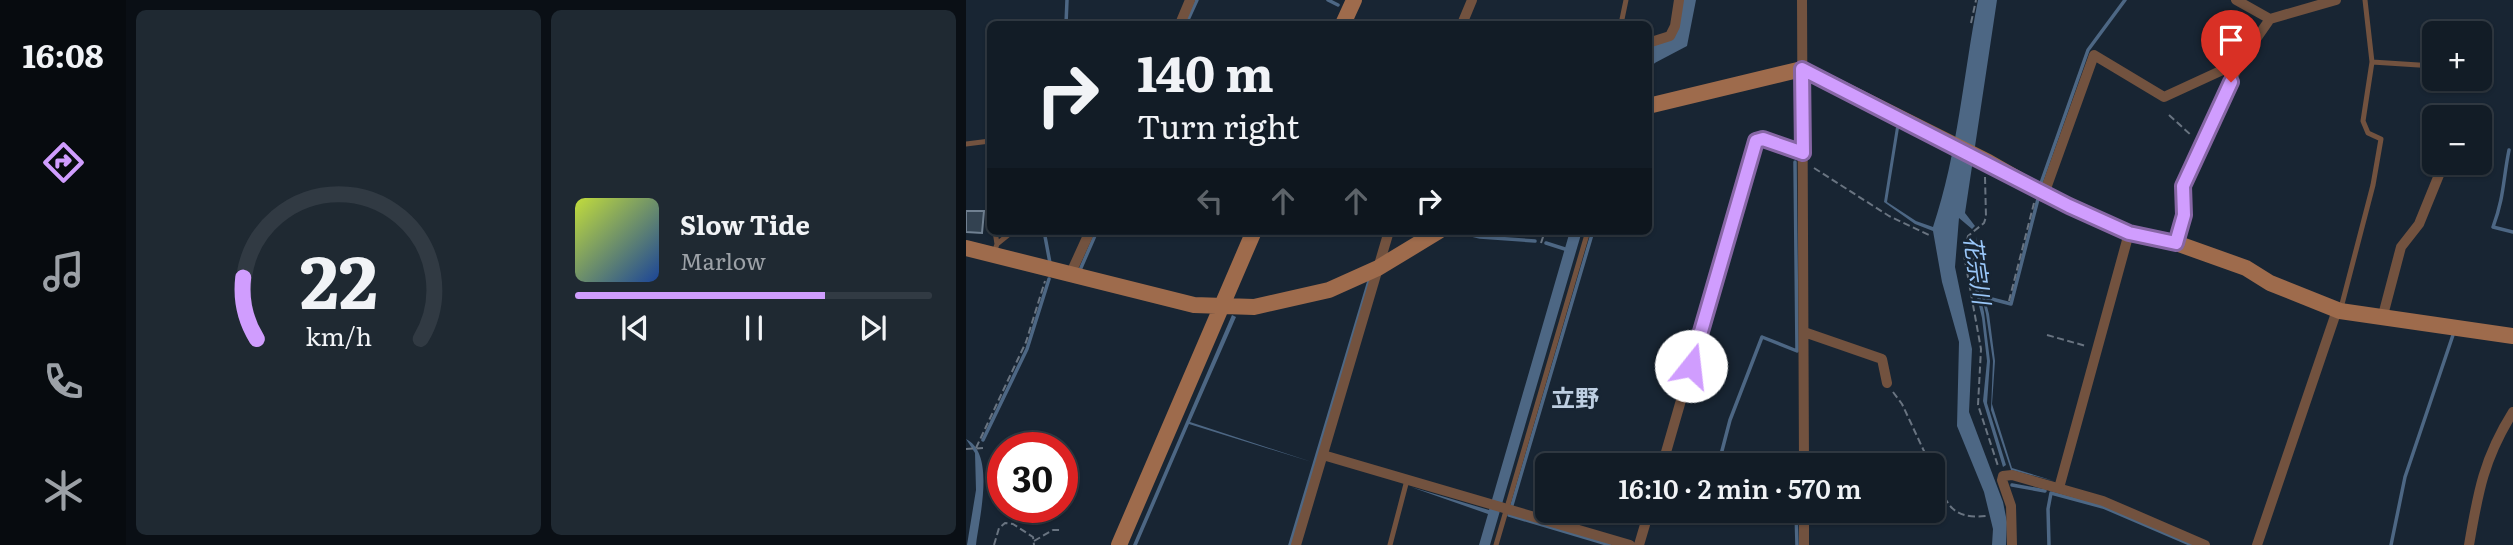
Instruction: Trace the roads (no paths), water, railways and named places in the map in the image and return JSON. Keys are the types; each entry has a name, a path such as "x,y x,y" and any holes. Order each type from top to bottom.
{"street":[{"path":"1181,21 1190,0"},
{"path":"1463,21 1472,0"},
{"path":"1652,42 1670,36 1675,26 1679,0"},
{"path":"1802,0 1804,453"},
{"path":"2236,0 2270,19"},
{"path":"2176,243 2184,215 2183,186 2241,62 2270,19 2336,0"},
{"path":"1344,21 1349,2"},
{"path":"2040,192 2094,55 2164,97 2241,62"},
{"path":"1652,105 1802,69 1989,163 2040,192 2129,233 2176,243 2246,268 2270,283 2339,311 2513,336"},
{"path":"1666,453 1756,141 1763,139 1803,159"},
{"path":"2382,319 2401,247 2419,224 2439,175"},
{"path":"2059,488 2129,233"},
{"path":"1070,275 1088,235"},
{"path":"1119,545 1252,235"},
{"path":"1296,545 1388,235"},
{"path":"966,248 995,250 1048,270 1194,305 1254,307 1329,290 1378,268 1432,235"},
{"path":"2257,545 2339,311"},
{"path":"1804,332 1882,359 1887,383"},
{"path":"2469,545 2479,487 2493,444 2513,412"},
{"path":"1323,455 1630,545"},
{"path":"2012,545 2011,506 2002,480 2003,476 2012,475 2103,501 2205,545"},
{"path":"1639,545 1645,523"},
{"path":"1804,523 1804,545"}],"lane":[{"path":"1622,21 1626,0"},
{"path":"2339,311 2373,185 2381,139 2368,133 2363,121 2372,62 2365,0"},
{"path":"2372,62 2422,65"},
{"path":"966,144 987,141"},
{"path":"995,235 995,250"},
{"path":"995,250 1009,235"},
{"path":"1496,545 1504,509 1587,235"},
{"path":"1390,545 1407,480"}],"water":[{"path":"1682,0 1696,0 1687,46 1652,64 1652,46 1671,39"},
{"path":"1978,0 1997,0 1965,213 1975,226 1972,229 1959,218 1955,267 1972,349 1969,412 2003,502 2007,522 2006,545 1992,545 1993,529 1984,492 1957,426 1959,342 1942,282 1933,231 1915,224 1884,202 1896,127 1899,128 1887,202 1916,221 1933,227 1954,143"},
{"path":"1569,235 1581,235 1490,545 1479,545 1488,514 1411,487 1489,510"},
{"name":"花宗川","path":"1977,236 1977,268 1989,314 1995,361 1992,404 2012,468 2054,481 2011,470 1991,410 1993,361 1986,314 1975,269"},
{"path":"1972,241 1975,242 1974,269 1984,312 1990,361 1987,403 2006,465 2003,467 1983,401 1987,361 1982,318 1970,268"},
{"path":"1232,315 1236,317 1190,422 1312,462 1189,424 1137,545 1133,545"},
{"path":"966,439 975,447 981,458 983,472 976,545 967,545 976,490 975,453"}],"waterway":[{"path":"1066,21 1067,0"},
{"path":"1187,21 1197,0"},
{"path":"1328,0 1338,5"},
{"path":"2041,183 2088,50 2125,0"},
{"path":"2509,150 2493,227 2513,232"},
{"path":"1721,453 1730,420 1762,337 1797,351 1795,162"},
{"name":"花宗川","path":"1984,297 2011,304 2038,199"},
{"path":"1045,235 1050,263"},
{"path":"1080,270 1095,235"},
{"path":"1472,235 1535,241"},
{"path":"1512,505 1592,235"},
{"path":"1546,243 1568,250"},
{"path":"983,440 1027,349 1049,279"},
{"path":"1290,545 1369,281"},
{"path":"2391,545 2405,477 2454,332"},
{"path":"2012,485 2045,491"},
{"path":"2049,545 2048,509 2051,493 2103,507 2192,545"},
{"path":"1509,515 1610,545"},
{"path":"1796,523 1797,545"}],"district":[{"name":"立野","path":"1575,399"}]}
